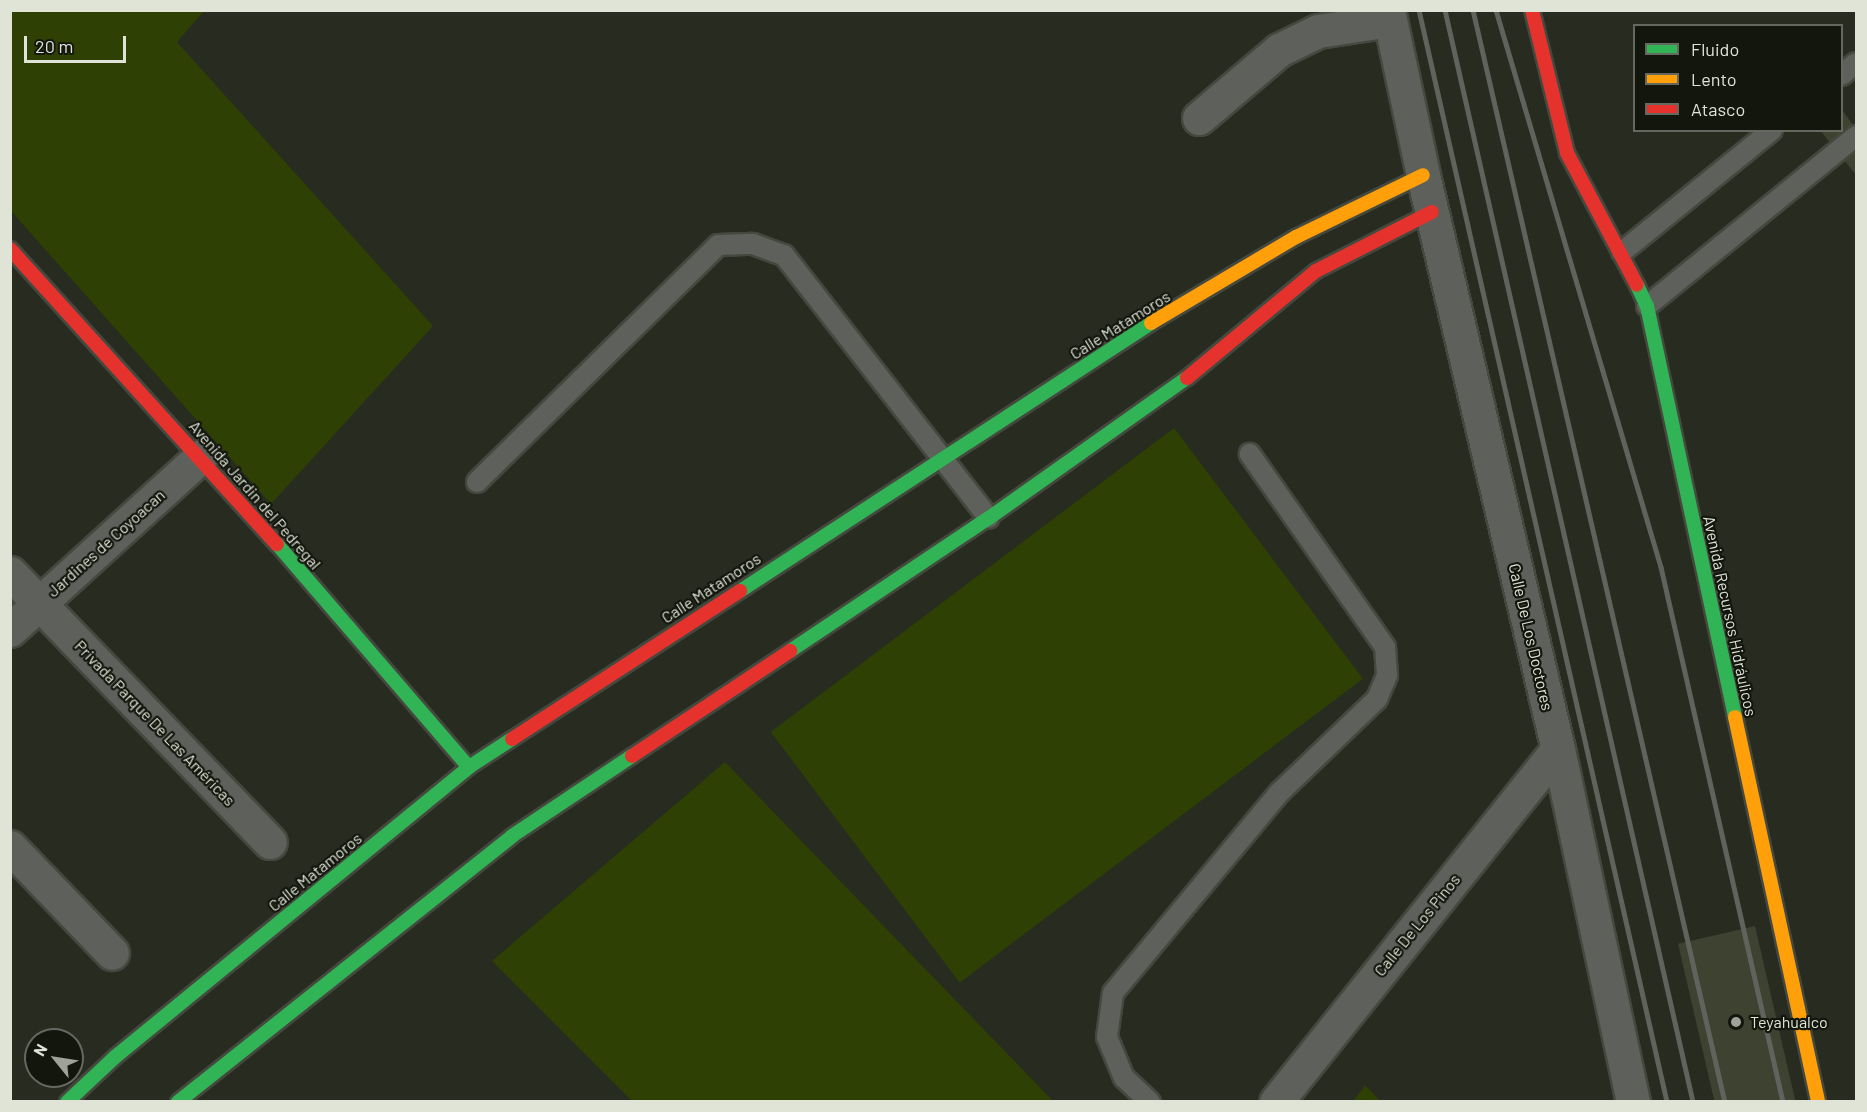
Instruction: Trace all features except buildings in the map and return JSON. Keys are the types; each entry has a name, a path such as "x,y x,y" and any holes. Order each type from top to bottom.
{"street":[{"name":"Avenida Recursos Hidráulicos","path":"1532,10 1567,153 1590,202 1622,252 1647,306 1818,1101"},
{"path":"1199,118 1279,50 1318,31 1389,15"},
{"name":"Calle De Los Doctores","path":"1389,15 1423,175 1558,749 1633,1101"},
{"name":"Calle Matamoros","path":"68,1101 115,1057 469,768 1174,309 1296,237 1423,175"},
{"path":"178,1101 512,836 989,519 1199,369 1316,271 1432,212"},
{"name":"Avenida Jardin del Pedregal","path":"10,249 201,456 469,768"},
{"name":"Jardines de Coyoacan","path":"10,630 201,456"},
{"name":"Privada Parque De Las Américas","path":"10,573 270,842"},
{"name":"Calle De Los Pinos","path":"1276,1101 1558,749"},
{"path":"10,847 112,952"}],"lane":[{"path":"1843,74 1857,63"},
{"path":"1622,252 1770,132"},
{"path":"1647,306 1857,136"},
{"path":"477,482 718,245 753,244 784,255 989,519"},
{"path":"1150,1101 1124,1078 1107,1037 1113,993 1280,792 1377,699 1387,675 1385,647 1250,454"}],"green space":[{"path":"10,11 204,11 177,42 433,326 271,504 11,211"},
{"path":"1174,428 1363,679 960,983 771,732"},
{"path":"725,762 1053,1101 632,1101 492,961"},
{"path":"1366,1086 1380,1101 1353,1101"}],"railway":[{"path":"1419,10 1667,1102"},
{"path":"1445,10 1693,1102"},
{"path":"1473,10 1725,1102"},
{"path":"1496,10 1661,567 1783,1102"}],"traffic: fast":[{"path":"1637,285 1647,306 1735,717"},
{"path":"740,591 1151,323"},
{"path":"790,651 989,518 1187,378"},
{"path":"277,544 469,767"},
{"path":"67,1102 115,1057 469,767 512,739"},
{"path":"178,1102 512,836 632,756"}],"traffic: slow":[{"path":"1151,323 1296,237 1423,175"},
{"path":"1735,717 1818,1102"}],"traffic: jam":[{"path":"1532,10 1567,153 1637,285"},
{"path":"1187,378 1316,271 1432,212"},
{"path":"10,249 277,544"},
{"path":"512,739 740,591"},
{"path":"632,756 790,651"}],"place":[{"name":"Teyahualco","path":"1736,1022"}]}
